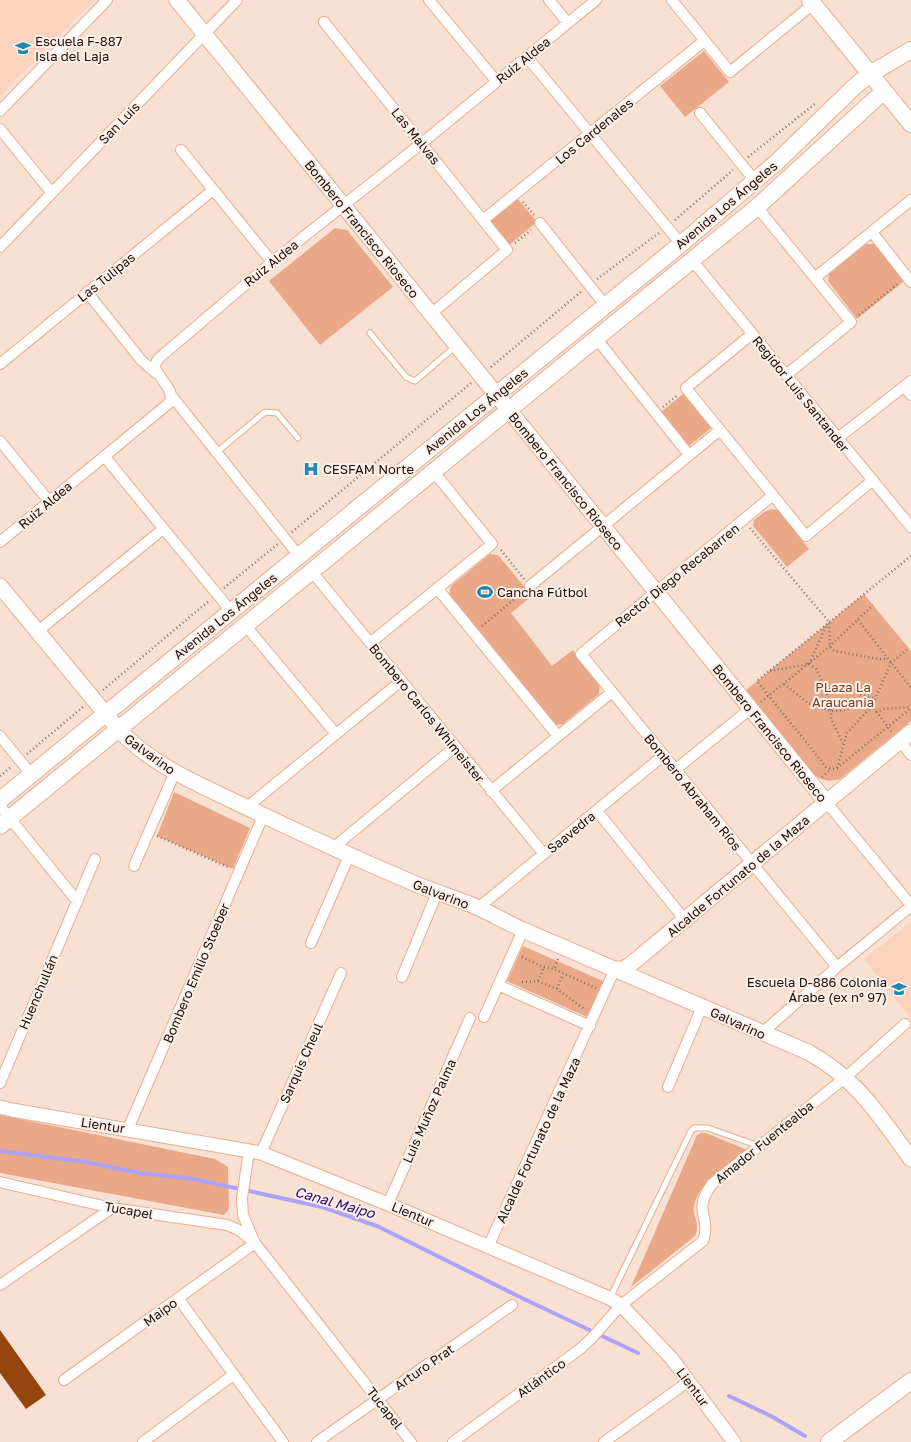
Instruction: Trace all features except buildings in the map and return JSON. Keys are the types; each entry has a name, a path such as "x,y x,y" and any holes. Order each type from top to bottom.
{"main road":[{"name":"Bombero Francisco Rioseco","path":"177,0 827,803"},
{"path":"812,2 911,124"},
{"name":"Avenida Los Ángeles","path":"0,800 681,244 797,144 854,86 870,74 911,50"},
{"name":"Avenida Los Ángeles","path":"3,817 119,730 245,625 312,572 508,410 758,207 884,91"},
{"name":"Galvarino","path":"0,586 119,730 143,750 175,772 198,785 247,807 263,816 334,847 349,856 437,893 478,908 523,930 808,1052 846,1077 871,1103 911,1159"},
{"name":"Alcalde Fortunato de la Maza","path":"615,970 623,969 638,958 905,737"},
{"path":"638,958 631,971 640,980"},
{"path":"829,1442 911,1381"}],"street":[{"path":"0,111 107,0"},
{"name":"San Luis","path":"0,247 237,0"},
{"path":"429,0 497,82"},
{"path":"549,0 568,23"},
{"name":"Ruiz Aldea","path":"156,373 154,367 158,359 272,262 422,143 596,0"},
{"path":"672,0 730,72 812,2"},
{"name":"Las Malvas","path":"324,22 507,250"},
{"name":"Los Cardenales","path":"484,220 704,41"},
{"path":"526,57 681,244"},
{"path":"700,113 755,181"},
{"path":"0,129 52,193"},
{"path":"181,150 272,262"},
{"name":"Las Tulipas","path":"0,364 213,190"},
{"path":"816,277 911,200"},
{"path":"758,207 851,322 786,375"},
{"path":"540,223 606,305"},
{"path":"872,232 909,279"},
{"path":"431,314 507,250"},
{"name":"Regidor Luis Santander","path":"692,260 911,527"},
{"path":"87,292 142,360 156,373 171,395 299,556"},
{"path":"752,334 686,388 806,536 873,480"},
{"path":"596,338 689,455"},
{"path":"838,438 908,384 911,395"},
{"name":"Ruiz Aldea","path":"0,542 168,404 171,395"},
{"path":"530,586 720,430"},
{"path":"0,441 49,501"},
{"path":"104,456 231,611"},
{"path":"370,643 492,544 434,472"},
{"name":"Rector Diego Recabarren","path":"580,654 773,495"},
{"path":"38,631 163,529"},
{"name":"Bombero Carlos Whimeister","path":"312,572 490,791 544,854"},
{"path":"437,588 558,736"},
{"path":"245,625 336,734"},
{"name":"Bombero Abraham Ríos","path":"580,654 837,967"},
{"path":"247,807 401,681"},
{"path":"490,791 612,692"},
{"path":"675,770 750,709"},
{"path":"0,736 31,774"},
{"path":"905,737 911,755"},
{"path":"334,847 455,747"},
{"name":"Saavedra","path":"478,908 664,755"},
{"path":"134,866 175,772"},
{"name":"Bombero Francisco Rioseco","path":"827,803 911,905"},
{"path":"597,811 685,920"},
{"name":"Bombero Emilio Stoeber","path":"128,1129 263,816"},
{"path":"3,817 77,901"},
{"path":"311,943 349,856"},
{"name":"Huenchullán","path":"0,1083 95,859"},
{"path":"402,977 437,893"},
{"path":"762,1033 911,905"},
{"path":"484,1017 523,930"},
{"name":"Alcalde Fortunato de la Maza","path":"488,1247 615,970"},
{"name":"Sarquis Cheul","path":"255,1152 341,973"},
{"path":"498,985 592,1021"},
{"path":"668,1087 702,1007"},
{"name":"Luis Muñoz Palma","path":"388,1204 470,1018"},
{"name":"Amador Fuentealba","path":"621,1305 703,1241 707,1232 701,1209 704,1195 712,1184 846,1077 906,1024"},
{"name":"Lientur","path":"0,1106 12,1110 255,1152 388,1204 609,1298 621,1305 662,1347 734,1442"},
{"name":"Tucapel","path":"255,1152 244,1184 242,1198 243,1214 255,1243"},
{"name":"Tucapel","path":"0,1182 112,1208 227,1225 239,1230 255,1243 411,1442"},
{"path":"0,1285 112,1208"},
{"name":"Maipo","path":"64,1380 255,1243"},
{"path":"178,1298 283,1442"},
{"name":"Arturo Prat","path":"317,1442 512,1305"},
{"name":"Atlántico","path":"452,1442 591,1339 621,1305"},
{"path":"143,1442 234,1375"},
{"path":"604,1442 689,1381"}],"lane":[{"path":"370,333 406,378 415,381 456,346"},
{"path":"217,452 265,412 277,413 298,438"},
{"path":"609,1298 691,1131 694,1128 708,1128 759,1146"}],"path":[{"path":"0,776 216,594 589,285 667,227 740,164 821,98"},
{"path":"507,250 540,223 517,194"},
{"path":"851,322 909,279"},
{"path":"656,413 686,388"},
{"path":"743,520 828,623 830,646 834,651 879,659 888,659"},
{"path":"473,633 530,586 498,547 492,544"},
{"path":"911,556 757,681 826,767 831,769 837,768 911,708"},
{"path":"750,709 809,664 873,605"},
{"path":"858,620 911,688"},
{"path":"809,664 828,623"},
{"path":"837,768 843,743 847,734 872,706 891,663 909,648"},
{"path":"769,671 809,664 816,668 825,689 831,711 831,719 843,743"},
{"path":"784,684 808,703 831,711 840,712 860,705 872,706"},
{"path":"825,689 846,690 876,699"},
{"path":"872,706 888,727 905,737"},
{"path":"876,712 884,709 911,708"},
{"path":"149,833 239,872"},
{"path":"554,969 562,947"},
{"path":"512,953 544,968 554,969 606,991"},
{"path":"538,981 544,968"},
{"path":"557,989 563,974"},
{"path":"498,985 538,981 557,989 592,1021"}],"shaded area":[{"name":"Escuela F-887 Isla del Laja","path":"0,0 94,0 0,96"},
{"name":"Escuela D-886 Colonia Árabe (ex n° 97)","path":"911,922 911,1019 864,959"}],"green space":[{"path":"704,51 729,82 685,117 660,86"},
{"path":"517,198 537,222 508,246 488,222"},
{"path":"335,228 347,230 393,287 320,345 269,281"},
{"path":"866,244 875,244 904,281 857,319 828,281 829,273"},
{"path":"683,394 711,428 689,446 661,412"},
{"path":"772,509 778,510 809,549 787,567 753,526 754,520 764,512"},
{"path":"490,554 498,555 532,596 511,613 552,666 573,650 600,684 599,694 563,724 554,725 449,596 451,586"},
{"name":"PLaza La Araucania","path":"864,594 911,651 911,721 840,779 821,779 814,775 746,690"},
{"path":"174,792 250,828 233,869 157,836"},
{"path":"523,946 603,981 587,1017 507,981"},
{"path":"0,1115 215,1159 228,1167 229,1209 224,1215 0,1173"},
{"path":"706,1133 747,1150 723,1167 702,1188 694,1206 694,1214 697,1224 695,1236 631,1287 697,1135"}],"waterway":[{"name":"Canal Maipo","path":"0,1151 86,1162 140,1173 194,1179 322,1207 377,1226 524,1299 638,1353"},
{"name":"Canal Maipo","path":"729,1396 771,1416 805,1436"}],"place":[{"name":"Escuela F-887 Isla del Laja","path":"23,48"},
{"name":"CESFAM Norte","path":"311,469"},
{"name":"Cancha Fútbol","path":"485,592"},
{"name":"Escuela D-886 Colonia Árabe (ex n° 97)","path":"899,989"}]}
